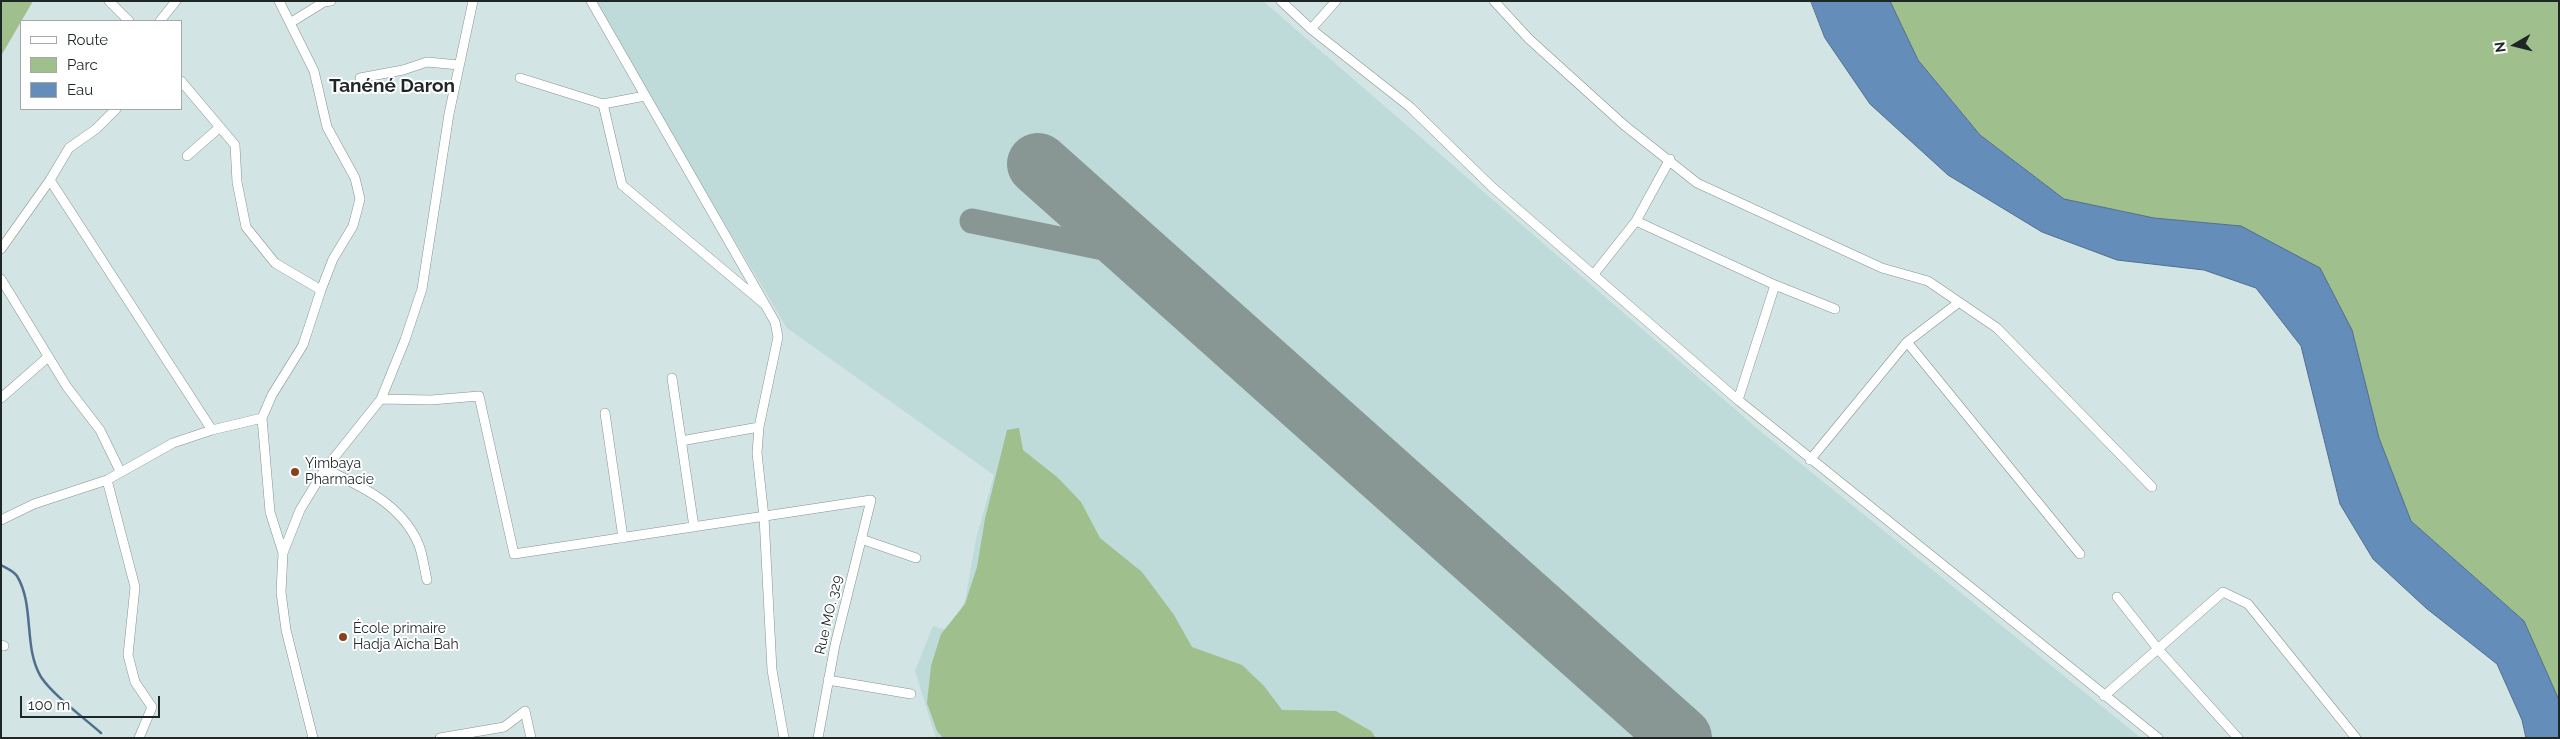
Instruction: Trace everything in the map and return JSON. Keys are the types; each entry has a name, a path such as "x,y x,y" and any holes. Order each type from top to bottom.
{"street":[{"path":"109,1 128,20"},
{"path":"161,20 176,1"},
{"path":"279,1 314,71 327,127 355,178 360,199 353,226 333,259 303,344 272,395 262,418 270,512 283,553"},
{"path":"290,23 324,2 331,1"},
{"path":"310,737 286,630 281,592 283,553 300,510 325,469 381,399 405,340 422,289 449,114 473,1"},
{"path":"591,1 769,308 775,322 778,337 759,427 757,453 764,517 772,670 784,738"},
{"path":"1281,1 1311,29 1410,107 1492,187 1738,400 1810,460 2158,738"},
{"path":"1311,29 1336,1"},
{"path":"1494,1 1529,39 1619,120 1670,159 1697,183 1882,268 1928,281 1997,328 2152,487"},
{"path":"360,78 396,72 427,62 459,65"},
{"path":"520,78 603,104 645,96"},
{"path":"182,82 235,145 236,182 246,227 275,263 321,290"},
{"path":"603,104 622,185 769,308"},
{"path":"1,249 50,180 69,148 96,129 115,110"},
{"path":"187,156 220,126"},
{"path":"1594,274 1636,221 1670,159"},
{"path":"50,180 212,430"},
{"path":"1636,221 1775,285 1835,309"},
{"path":"1,279 67,387 100,430 120,471"},
{"path":"1738,400 1775,285"},
{"path":"1810,460 1907,342 1958,303"},
{"path":"1907,342 2080,554"},
{"path":"1,398 48,357"},
{"path":"672,378 694,527"},
{"path":"381,399 431,400 479,396 514,554 764,517"},
{"path":"605,413 623,538"},
{"path":"1,520 34,504 106,480 173,443 212,430 262,418"},
{"path":"681,441 759,427"},
{"path":"325,469 373,493 405,522 419,545 427,580"},
{"path":"106,480 135,587 128,655 135,682 152,707 139,738"},
{"name":"Rue MO. 329","path":"764,517 872,500 834,645 818,738"},
{"path":"862,539 916,558"},
{"path":"2104,696 2222,592 2248,604 2356,738"},
{"path":"2117,597 2158,648 2238,738"},
{"path":"828,680 911,694"},
{"path":"440,738 504,727 525,711 531,738"}],"shaded area":[{"path":"595,1 1263,1 1760,431 2141,738 936,738 915,671 933,626 949,631 965,601 976,539 994,475 787,328 612,35"}],"green space":[{"path":"1,1 33,1 22,20 20,20 20,23 1,56"},
{"path":"1890,1 2559,1 2559,700 2524,621 2411,521 2379,438 2241,226 2154,218 2064,199 1980,135 1918,60"},
{"path":"1019,428 1023,450 1057,477 1081,502 1100,538 1142,572 1174,615 1192,647 1242,665 1264,686 1282,710 1336,711 1371,731 1376,738 943,738 937,731 927,703 931,666 941,634 965,604 977,567 985,519 1007,430"}],"water":[{"path":"1811,1 1890,1 1918,60 1980,135 2064,199 2154,218 2241,226 2320,268 2352,330 2379,438 2411,521 2524,621 2559,700 2559,738 2526,738 2522,720 2497,664 2426,608 2373,559 2340,504 2301,346 2256,288 2204,270 2117,260 2042,232 1948,175 1870,104 1825,38"}],"waterway":[{"path":"1,565 16,574 22,588 26,600 32,653 41,677 61,699 101,733"}],"taxiway":[{"path":"972,221 1130,254 1154,267"}],"runway":[{"path":"1038,164 1681,738"}],"place":[{"name":"Yimbaya Pharmacie","path":"295,472"},
{"name":"École primaire Hadja Aïcha Bah","path":"343,637"}],"district":[{"name":"Tanéné Daron","path":"392,86"}]}
